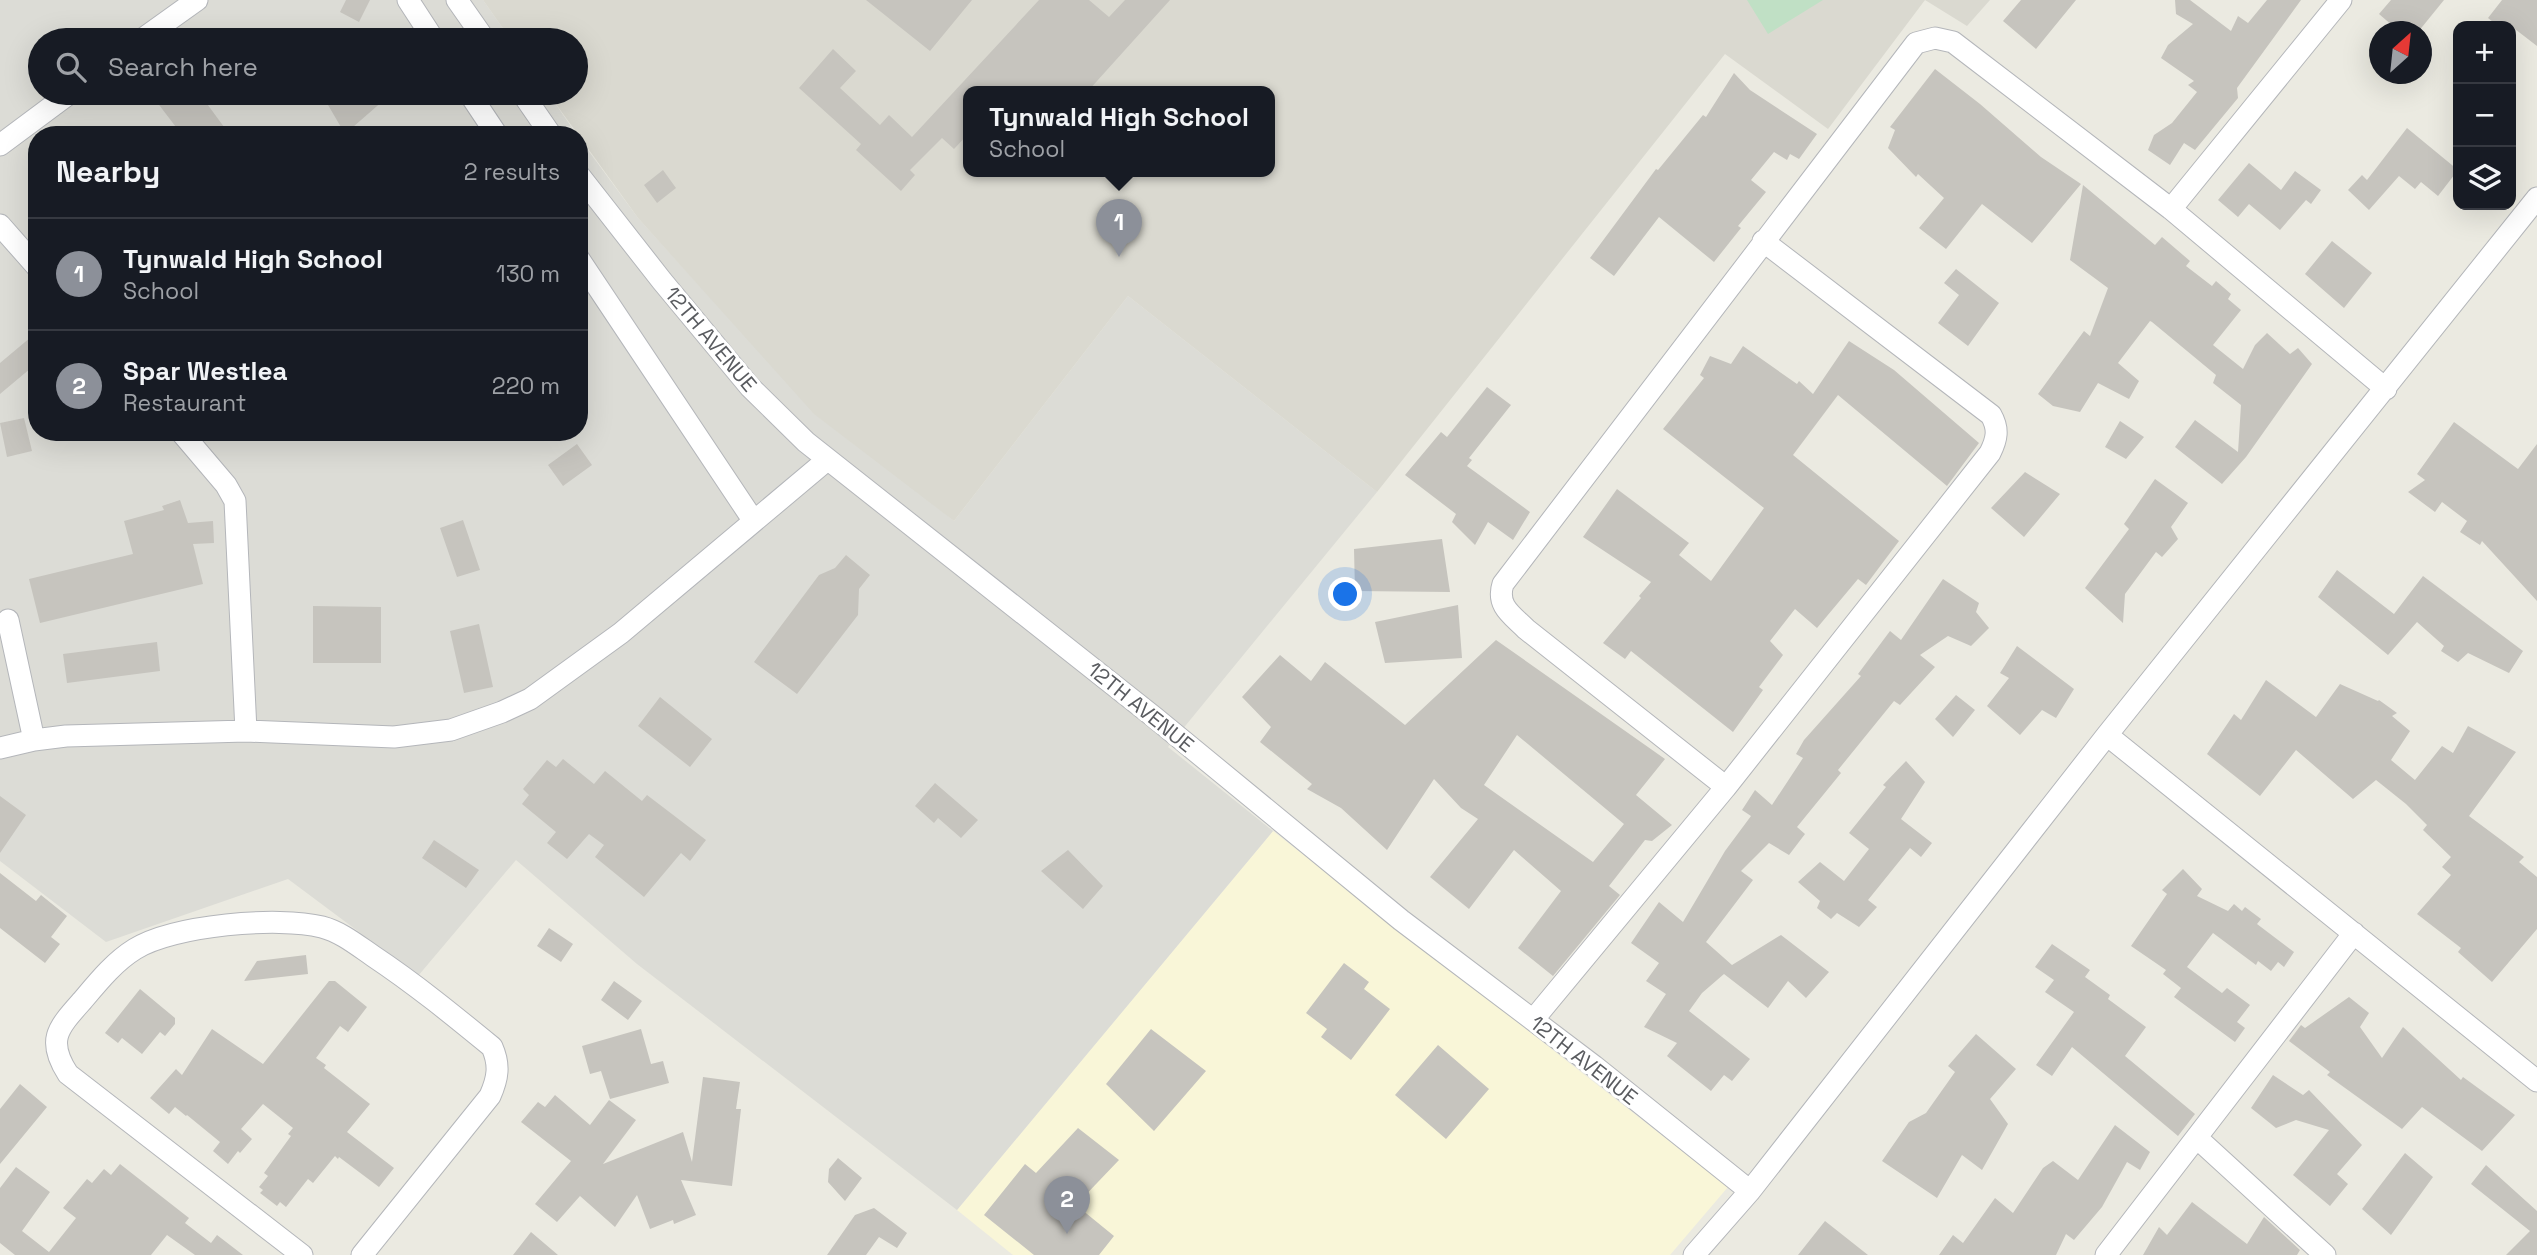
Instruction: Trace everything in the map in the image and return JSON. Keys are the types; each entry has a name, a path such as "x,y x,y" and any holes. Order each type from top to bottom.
{"street":[{"path":"158,28 197,0"},
{"path":"408,0 426,28"},
{"path":"457,0 477,28"},
{"path":"2171,209 2341,0"},
{"path":"1726,787 1526,629 1501,605 1500,593 1503,584 1916,43 1935,38 1953,42 2171,209 2386,389"},
{"path":"0,145 54,105"},
{"path":"477,105 491,126"},
{"path":"530,105 545,126"},
{"name":"12TH AVENUE","path":"588,186 750,387 827,460 1154,717 1401,920 1750,1191"},
{"path":"1694,1255 1750,1191 2107,735 2537,198"},
{"path":"0,225 28,257"},
{"path":"1533,1020 1726,787 1990,453 1997,434 1991,415 1763,241"},
{"path":"588,272 753,520"},
{"path":"189,441 226,485 235,501 246,731"},
{"path":"0,748 66,736 246,731 394,737 451,730 530,699 621,633 827,460"},
{"path":"8,620 34,740"},
{"path":"2107,735 2537,1080"},
{"path":"302,1255 68,1074 59,1060 55,1050 61,1025 116,963 153,939 186,930 290,921 325,928 343,935 419,986 492,1047 498,1061 497,1080 489,1096 362,1255"},
{"path":"2106,1255 2354,933"},
{"path":"2197,1138 2325,1255"}],"shaded area":[{"path":"0,0 448,0 454,6 472,0 483,0 503,28 28,28 28,105 556,105 571,126 28,126 28,441 588,441 588,150 638,218 778,372 954,521 1128,296 1377,492 1168,747 1273,831 957,1210 637,964 516,860 418,976 288,879 106,942 0,861"},
{"path":"483,0 1925,0 1828,129 1725,54 1377,492 1128,296 954,521 814,414 638,218 588,149 588,126 572,126 557,105 588,105 588,28 503,28"},
{"path":"1925,0 1990,0 1967,26"},
{"path":"1273,831 1728,1187 1670,1255 1013,1255 957,1210"}],"green space":[{"path":"1747,0 1823,0 1768,34"}],"building":[{"path":"346,0 370,0 359,22 340,12"},
{"path":"866,0 972,0 930,51"},
{"path":"1039,0 1089,0 1109,17 1125,0 1170,0 1093,86 963,86 963,139 954,149 942,138 910,170 915,175 901,191 856,150 861,144 799,88 833,49 856,71 840,88 880,125 889,115 912,137"},
{"path":"2021,0 2076,0 2036,49 2003,21"},
{"path":"2175,0 2190,0 2231,31 2238,16 2248,23 2267,0 2301,0 2237,88 2238,98 2195,150 2184,143 2170,165 2148,150 2154,135 2172,123 2197,92 2188,85 2194,81 2161,58 2168,45 2193,24 2176,14"},
{"path":"2391,0 2444,0 2427,21 2387,21 2379,14"},
{"path":"2502,0 2537,0 2537,46 2516,30 2516,21 2492,21 2488,18"},
{"path":"1935,69 2041,157 2081,184 2032,243 1982,204 1946,249 1919,228 1944,198 1918,174 1916,177 1888,148 1895,130 1890,127"},
{"path":"1734,73 1750,90 1817,134 1799,159 1790,154 1787,160 1774,152 1751,180 1766,192 1738,226 1741,228 1714,262 1659,217 1614,276 1590,258 1656,169 1658,170 1703,115 1706,117"},
{"path":"159,105 208,105 223,126 175,126"},
{"path":"328,105 378,105 354,126 340,126"},
{"path":"2407,128 2453,166 2453,176 2438,196 2421,182 2415,189 2399,176 2369,210 2348,190 2362,175 2367,180"},
{"path":"2249,163 2281,190 2295,171 2321,190 2311,204 2306,200 2280,230 2249,204 2238,217 2218,200"},
{"path":"663,170 676,188 657,203 644,185"},
{"path":"2083,185 2155,245 2162,237 2190,261 2186,266 2212,286 2216,281 2231,294 2228,299 2241,310 2213,345 2243,369 2255,345 2267,333 2290,354 2298,348 2312,364 2246,457 2222,484 2175,447 2195,420 2238,452 2241,405 2213,383 2216,375 2150,321 2118,363 2139,381 2129,399 2098,383 2080,412 2053,406 2038,394 2084,331 2090,336 2108,288 2070,260"},
{"path":"2332,241 2372,273 2344,308 2305,274"},
{"path":"1956,269 1999,303 1968,346 1938,323 1959,295 1944,283"},
{"path":"28,340 28,371 0,394 0,363"},
{"path":"1849,341 1894,370 1979,443 1947,486 1838,395 1793,455 1899,541 1866,585 1858,579 1817,628 1795,609 1770,641 1783,655 1759,687 1763,690 1733,732 1631,651 1625,659 1603,643 1651,582 1583,537 1617,489 1689,543 1679,555 1711,581 1764,508 1663,429 1704,378 1700,375 1710,356 1731,364 1743,346 1797,384 1799,381 1813,394"},
{"path":"1487,387 1511,405 1469,458 1472,460 1467,466 1530,512 1513,540 1488,522 1475,545 1452,522 1456,514 1405,475 1441,432 1447,437"},
{"path":"24,418 32,451 7,457 0,423"},
{"path":"2120,421 2144,437 2126,459 2105,447"},
{"path":"2454,422 2518,469 2537,444 2537,601 2482,541 2480,545 2460,532 2467,521 2442,502 2435,512 2408,492 2425,480 2417,474"},
{"path":"577,444 592,465 563,486 548,465"},
{"path":"2025,472 2060,494 2024,537 1991,508"},
{"path":"2155,479 2188,503 2171,527 2178,539 2162,557 2156,552 2125,594 2123,623 2085,588 2129,529 2124,524"},
{"path":"180,500 188,523 213,521 214,543 193,544 203,584 40,623 29,579 133,554 124,521 164,510 162,506"},
{"path":"463,520 480,570 457,577 440,528"},
{"path":"1442,539 1450,592 1355,591 1354,549"},
{"path":"846,555 870,575 859,589 858,615 797,694 754,662 819,575 835,568"},
{"path":"2337,570 2394,614 2423,576 2523,651 2509,673 2468,653 2458,662 2441,651 2444,646 2417,622 2388,655 2318,597"},
{"path":"1943,579 1979,603 1976,612 1989,628 1971,646 1948,636 1920,655 1935,667 1900,705 1894,701 1838,770 1841,773 1797,827 1805,834 1789,855 1769,843 1741,871 1753,880 1706,942 1732,965 1781,935 1829,972 1806,998 1788,981 1768,1008 1724,974 1702,993 1689,1011 1750,1059 1732,1081 1724,1075 1711,1091 1667,1056 1677,1043 1644,1027 1666,994 1646,981 1659,963 1631,943 1659,902 1683,922 1725,851 1751,816 1742,810 1755,790 1772,805 1803,758 1796,754 1804,740 1861,676 1858,674 1890,631 1901,640"},
{"path":"1458,605 1462,658 1385,663 1375,622"},
{"path":"313,606 381,607 381,663 313,663"},
{"path":"479,624 493,687 464,693 450,631"},
{"path":"1496,640 1665,759 1636,795 1672,825 1652,841 1645,840 1609,886 1620,895 1553,976 1518,948 1561,891 1514,850 1469,909 1430,877 1478,819 1461,808 1434,779 1387,850 1341,808 1307,789 1312,784 1260,742 1271,727 1242,697 1280,655 1311,681 1325,662 1405,725","holes":["1517,735 1624,824 1593,862 1484,785"]},
{"path":"157,642 160,671 67,683 63,654"},
{"path":"2017,646 2074,689 2056,718 2042,710 2020,735 1987,706 2009,678 2000,673"},
{"path":"2266,680 2316,717 2340,684 2379,700 2397,713 2392,716 2410,731 2391,760 2415,780 2442,746 2453,753 2468,726 2516,752 2469,816 2524,857 2519,862 2537,877 2537,929 2492,982 2458,952 2461,948 2417,914 2451,875 2442,867 2451,857 2423,830 2427,825 2376,780 2353,799 2296,750 2260,796 2207,754 2234,714 2241,720"},
{"path":"1956,695 1975,710 1953,737 1935,719"},
{"path":"660,697 712,739 690,767 638,726"},
{"path":"563,759 594,784 605,771 642,801 647,795 706,840 690,861 681,853 644,897 595,857 604,845 589,834 567,859 547,843 556,832 522,804 529,795 523,789 547,760 556,767"},
{"path":"1906,761 1925,782 1901,819 1932,843 1921,857 1910,848 1868,900 1877,907 1859,927 1837,913 1831,919 1817,908 1820,901 1798,882 1820,862 1844,881 1869,849 1849,833 1886,787 1883,785"},
{"path":"935,783 978,820 961,838 938,818 934,823 915,806"},
{"path":"0,796 26,815 0,853"},
{"path":"434,840 479,870 466,888 422,858"},
{"path":"1068,850 1103,886 1083,909 1041,871"},
{"path":"2183,869 2202,889 2197,896 2228,911 2234,904 2242,911 2245,907 2261,919 2257,924 2294,952 2284,967 2278,962 2271,971 2258,961 2256,965 2213,933 2187,967 2222,993 2227,988 2250,1005 2237,1022 2245,1028 2235,1042 2174,997 2181,988 2163,974 2166,970 2131,946 2167,894 2162,890"},
{"path":"0,873 36,901 41,895 67,916 51,937 60,944 45,963 0,928"},
{"path":"549,928 573,944 561,962 537,946"},
{"path":"2052,944 2090,970 2085,977 2110,995 2108,999 2146,1027 2125,1056 2195,1114 2178,1136 2072,1047 2052,1076 2036,1065 2074,1012 2045,992 2054,980 2035,967"},
{"path":"306,955 308,974 244,981 257,961"},
{"path":"1344,963 1369,982 1364,989 1390,1009 1351,1060 1321,1037 1327,1029 1306,1013"},
{"path":"329,981 335,981 367,1007 348,1032 340,1026 316,1058 326,1065 324,1068 370,1104 347,1132 394,1168 379,1187 335,1156 313,1183 308,1179 286,1207 280,1202 277,1206 260,1193 263,1190 259,1187 268,1176 264,1173 291,1136 288,1134 293,1128 263,1104 241,1129 252,1139 228,1164 213,1151 220,1142 175,1107 169,1114 150,1098 176,1069 182,1075 212,1029 263,1064"},
{"path":"614,981 642,1001 628,1020 601,1000"},
{"path":"140,989 175,1018 175,1024 165,1036 160,1032 142,1054 122,1038 118,1043 105,1033"},
{"path":"2349,997 2369,1013 2360,1027 2382,1058 2403,1027 2461,1080 2463,1077 2515,1115 2482,1151 2422,1107 2402,1129 2327,1075 2330,1072 2289,1041 2301,1025 2305,1028"},
{"path":"641,1029 651,1064 663,1061 669,1083 610,1099 601,1071 590,1074 582,1046"},
{"path":"1151,1029 1206,1071 1154,1131 1106,1084"},
{"path":"1976,1034 2016,1069 1990,1099 2008,1124 1982,1170 1962,1155 1937,1198 1882,1161 1909,1122 1926,1113 1955,1072 1948,1066"},
{"path":"1438,1045 1489,1089 1446,1139 1395,1095"},
{"path":"2273,1075 2303,1095 2309,1090 2362,1145 2337,1174 2348,1184 2330,1206 2293,1175 2329,1130 2296,1120 2276,1128 2251,1108"},
{"path":"703,1077 740,1082 736,1109 741,1109 732,1186 681,1180 696,1215 674,1224 673,1220 650,1229 637,1195 615,1227 580,1196 557,1222 535,1204 571,1161 521,1122 538,1102 545,1107 555,1095 590,1125 609,1100 636,1120 603,1164 683,1132 692,1162"},
{"path":"20,1084 47,1107 0,1164 0,1109"},
{"path":"2115,1125 2150,1152 2140,1170 2127,1162 2102,1207 2074,1240 2066,1234 2056,1255 1939,1255 1953,1235 1963,1243 1995,1198 2013,1213 2043,1168 2053,1161 2078,1180"},
{"path":"1078,1128 1119,1160 1076,1205 1114,1236 1099,1255 1034,1255 984,1215 1025,1164 1036,1173"},
{"path":"2405,1153 2433,1177 2391,1235 2362,1209"},
{"path":"838,1158 862,1178 845,1201 828,1182 829,1169"},
{"path":"120,1164 189,1218 185,1223 211,1243 217,1235 243,1255 195,1255 167,1235 151,1255 15,1255 0,1243 0,1188 16,1167 50,1192 22,1231 49,1252 76,1218 63,1208 87,1179 92,1183 104,1169 111,1175"},
{"path":"2486,1165 2537,1211 2537,1255 2506,1255 2530,1231 2471,1184"},
{"path":"2192,1202 2247,1244 2264,1217 2300,1250 2297,1255 2143,1255 2159,1227 2167,1235"},
{"path":"874,1208 907,1233 897,1248 879,1237 866,1255 827,1255 855,1215"},
{"path":"1825,1221 1868,1255 1798,1255"},
{"path":"531,1232 558,1255 513,1255"}],"place":[{"name":"Tynwald High School","path":"1119,257"},
{"name":"Spar Westlea","path":"1067,1234"}]}
